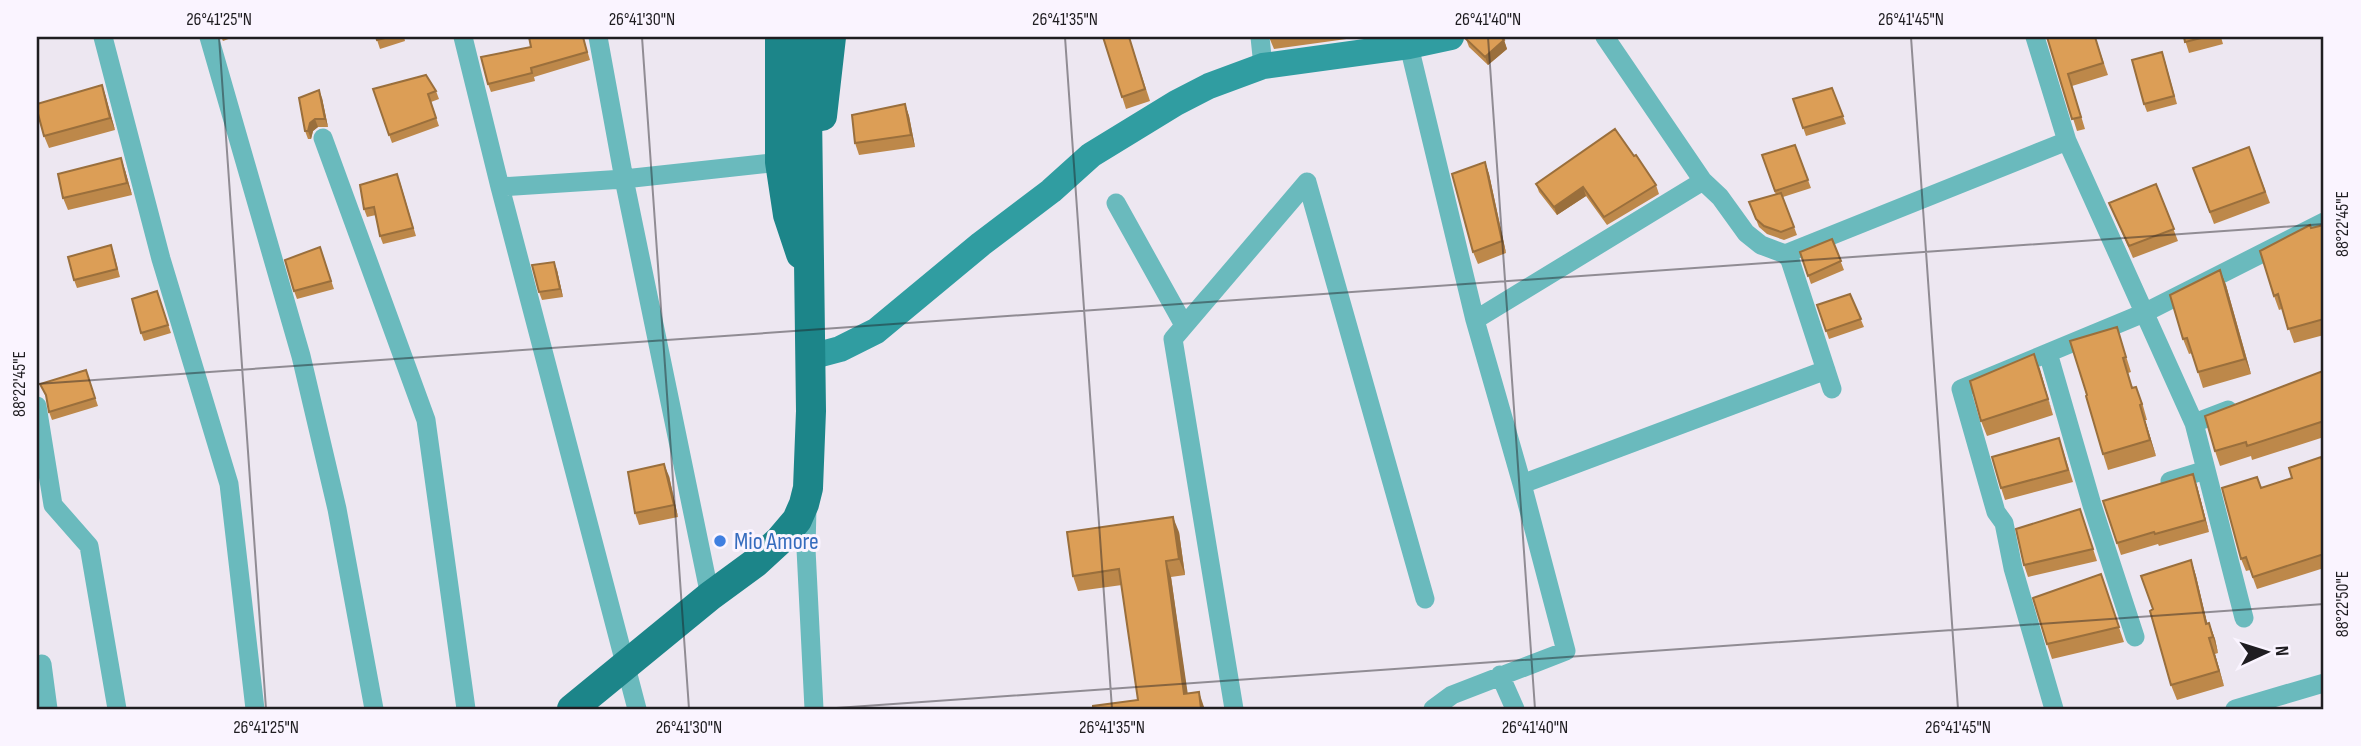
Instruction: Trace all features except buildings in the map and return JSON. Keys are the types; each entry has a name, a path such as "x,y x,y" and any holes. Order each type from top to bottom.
{"main road":[{"path":"780,37 780,162 788,215 809,277"},
{"path":"572,709 710,596 755,563 797,520 808,488 810,357 806,37"},
{"path":"809,152 821,124 831,37"}],"street":[{"path":"103,37 161,259 229,484 255,709"},
{"path":"209,37 301,356 337,509 374,709"},
{"path":"463,37 637,709"},
{"path":"598,37 624,179 710,596"},
{"path":"1260,37 1264,66"},
{"path":"810,357 840,349 876,331 981,244 1051,191 1091,155 1209,86 1264,66 1409,46 1451,37"},
{"path":"1605,37 1703,181 1720,197 1746,233 1761,245 1785,254 1790,260 1832,389"},
{"path":"2035,37 2067,141 2194,423 2244,618"},
{"path":"1409,46 1475,320 1566,651 1452,695 1433,709"},
{"path":"323,138 426,420 466,709"},
{"path":"1785,254 2067,141"},
{"path":"500,187 624,179 780,162"},
{"path":"1475,320 1703,181"},
{"path":"1234,709 1173,339 1307,182 1425,599"},
{"path":"1116,203 1184,325"},
{"path":"2054,709 2031,604 2013,568 2012,530 1996,512 1988,459 1961,389 2144,313 2324,222"},
{"path":"2048,353 2065,437 2092,505 2108,577 2135,637"},
{"path":"1522,484 1826,370"},
{"path":"2194,423 2246,404"},
{"path":"37,406 53,505 89,546 117,709"},
{"path":"2155,485 2206,470"},
{"path":"808,488 806,549 814,709"},
{"path":"42,664 48,709"},
{"path":"1500,675 1516,709"},
{"path":"2235,709 2324,683"}],"place":[{"name":"Mio Amore","path":"720,541"}]}
